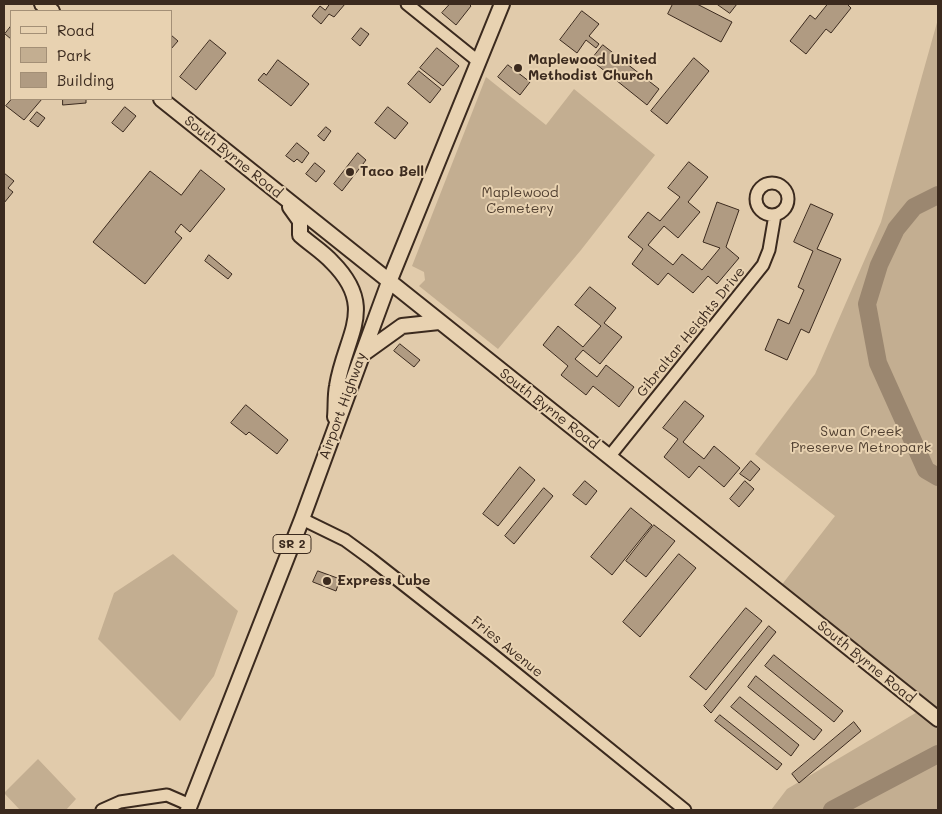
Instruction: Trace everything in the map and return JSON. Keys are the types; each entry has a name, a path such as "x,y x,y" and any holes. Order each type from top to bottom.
{"main road":[{"name":"Airport Highway","path":"189,808 302,519 389,282 502,4"},
{"name":"South Byrne Road","path":"162,100 938,720"},
{"path":"284,198 300,221 300,235 332,261 344,276 357,305 356,326 336,387 335,430"},
{"path":"362,355 402,326 439,322"}],"street":[{"path":"407,4 479,62"},
{"name":"Gibraltar Heights Drive","path":"609,457 763,265 769,250 775,215"},
{"name":"Fries Avenue","path":"302,519 345,540 371,559 685,810"},
{"path":"102,810 120,802 168,795 189,808"}],"green space":[{"name":"Swan Creek Preserve Metropark","path":"938,19 938,810 771,810 787,789 924,708 777,591 835,516 755,454 815,374 881,222"},
{"name":"Maplewood Cemetery","path":"486,77 546,125 574,89 655,155 581,250 498,349 419,286 425,280 424,272 412,266"},
{"path":"173,554 238,611 214,676 180,721 98,639 114,593"},
{"path":"38,759 76,799 66,810 20,810 4,793"}],"building":[{"path":"330,4 345,4 334,17 329,14 321,24 312,16 320,6 325,10"},
{"path":"450,4 469,4 471,6 456,25 442,13"},
{"path":"673,4 697,4 732,22 721,42 668,14"},
{"path":"717,4 737,4 730,13"},
{"path":"828,4 849,4 851,8 831,33 826,29 806,54 790,41 810,15 815,19"},
{"path":"582,11 599,24 589,36 599,44 596,48 586,40 577,53 560,40"},
{"path":"10,27 10,38 5,34"},
{"path":"361,28 369,34 360,46 352,39"},
{"path":"172,36 178,41 172,48"},
{"path":"210,40 226,53 196,90 180,77"},
{"path":"603,45 659,89 647,105 591,60"},
{"path":"437,48 459,66 443,86 420,68"},
{"path":"694,58 709,71 667,124 651,111"},
{"path":"278,60 309,84 291,106 258,80 264,73 266,75"},
{"path":"508,65 530,82 520,95 498,77"},
{"path":"419,71 441,89 430,103 408,84"},
{"path":"11,100 41,100 24,120 6,106"},
{"path":"63,100 86,100 86,103 63,105"},
{"path":"125,107 136,116 123,132 112,123"},
{"path":"388,107 408,123 395,139 375,123"},
{"path":"37,112 45,118 38,127 30,121"},
{"path":"326,127 331,131 324,141 318,136"},
{"path":"297,143 309,153 302,163 297,159 294,162 286,156"},
{"name":"Taco Bell","path":"358,153 366,160 342,191 334,184"},
{"path":"689,162 708,177 688,202 700,212 678,238 664,226 648,245 673,265 682,254 702,270 720,248 703,242 717,202 739,210 726,247 739,258 717,284 708,276 693,293 668,273 658,285 632,264 643,249 628,237 648,212 660,221 680,197 668,188"},
{"path":"315,163 325,171 316,182 306,174"},
{"path":"201,170 225,189 190,232 181,224 175,232 182,238 145,284 93,242 150,171 181,195"},
{"path":"4,173 14,181 8,188 13,192 4,203"},
{"path":"811,204 833,214 817,249 841,259 809,333 801,329 787,360 765,350 778,319 789,324 804,290 798,287 813,251 794,242"},
{"path":"209,255 232,274 228,279 205,261"},
{"path":"590,287 616,308 604,323 622,337 600,364 583,350 575,359 597,377 606,365 634,387 619,407 593,386 586,395 561,375 568,366 543,345 558,326 583,347 601,326 575,305"},
{"path":"400,344 420,360 414,367 394,351"},
{"path":"685,401 704,416 683,442 704,459 714,446 740,468 724,487 699,466 689,478 664,457 678,439 663,428"},
{"path":"246,405 288,440 277,454 249,432 246,435 231,423"},
{"path":"751,461 760,469 750,481 740,474"},
{"path":"520,467 535,480 498,526 483,514"},
{"path":"585,481 597,491 586,505 573,495"},
{"path":"745,481 754,489 739,507 730,499"},
{"path":"544,488 553,496 514,544 505,536"},
{"path":"631,508 652,525 612,575 591,557"},
{"path":"654,525 675,541 646,577 626,561"},
{"path":"679,554 696,568 640,637 623,622"},
{"name":"Express Lube","path":"318,571 340,579 336,591 313,582"},
{"path":"746,608 762,621 706,690 690,677"},
{"path":"769,626 776,632 711,713 704,706"},
{"path":"774,655 843,711 834,722 765,666"},
{"path":"756,676 822,730 814,740 748,687"},
{"path":"740,697 799,745 791,756 731,707"},
{"path":"720,715 782,764 777,770 715,721"},
{"path":"854,722 861,731 799,783 792,774"}],"waterway":[{"path":"938,195 914,207 896,229 879,265 867,304 878,363 926,470 938,477"},
{"path":"832,810 938,754"}],"place":[{"name":"Maplewood United Methodist Church","path":"518,68"},
{"name":"Taco Bell","path":"350,172"},
{"name":"Express Lube","path":"327,581"}]}
